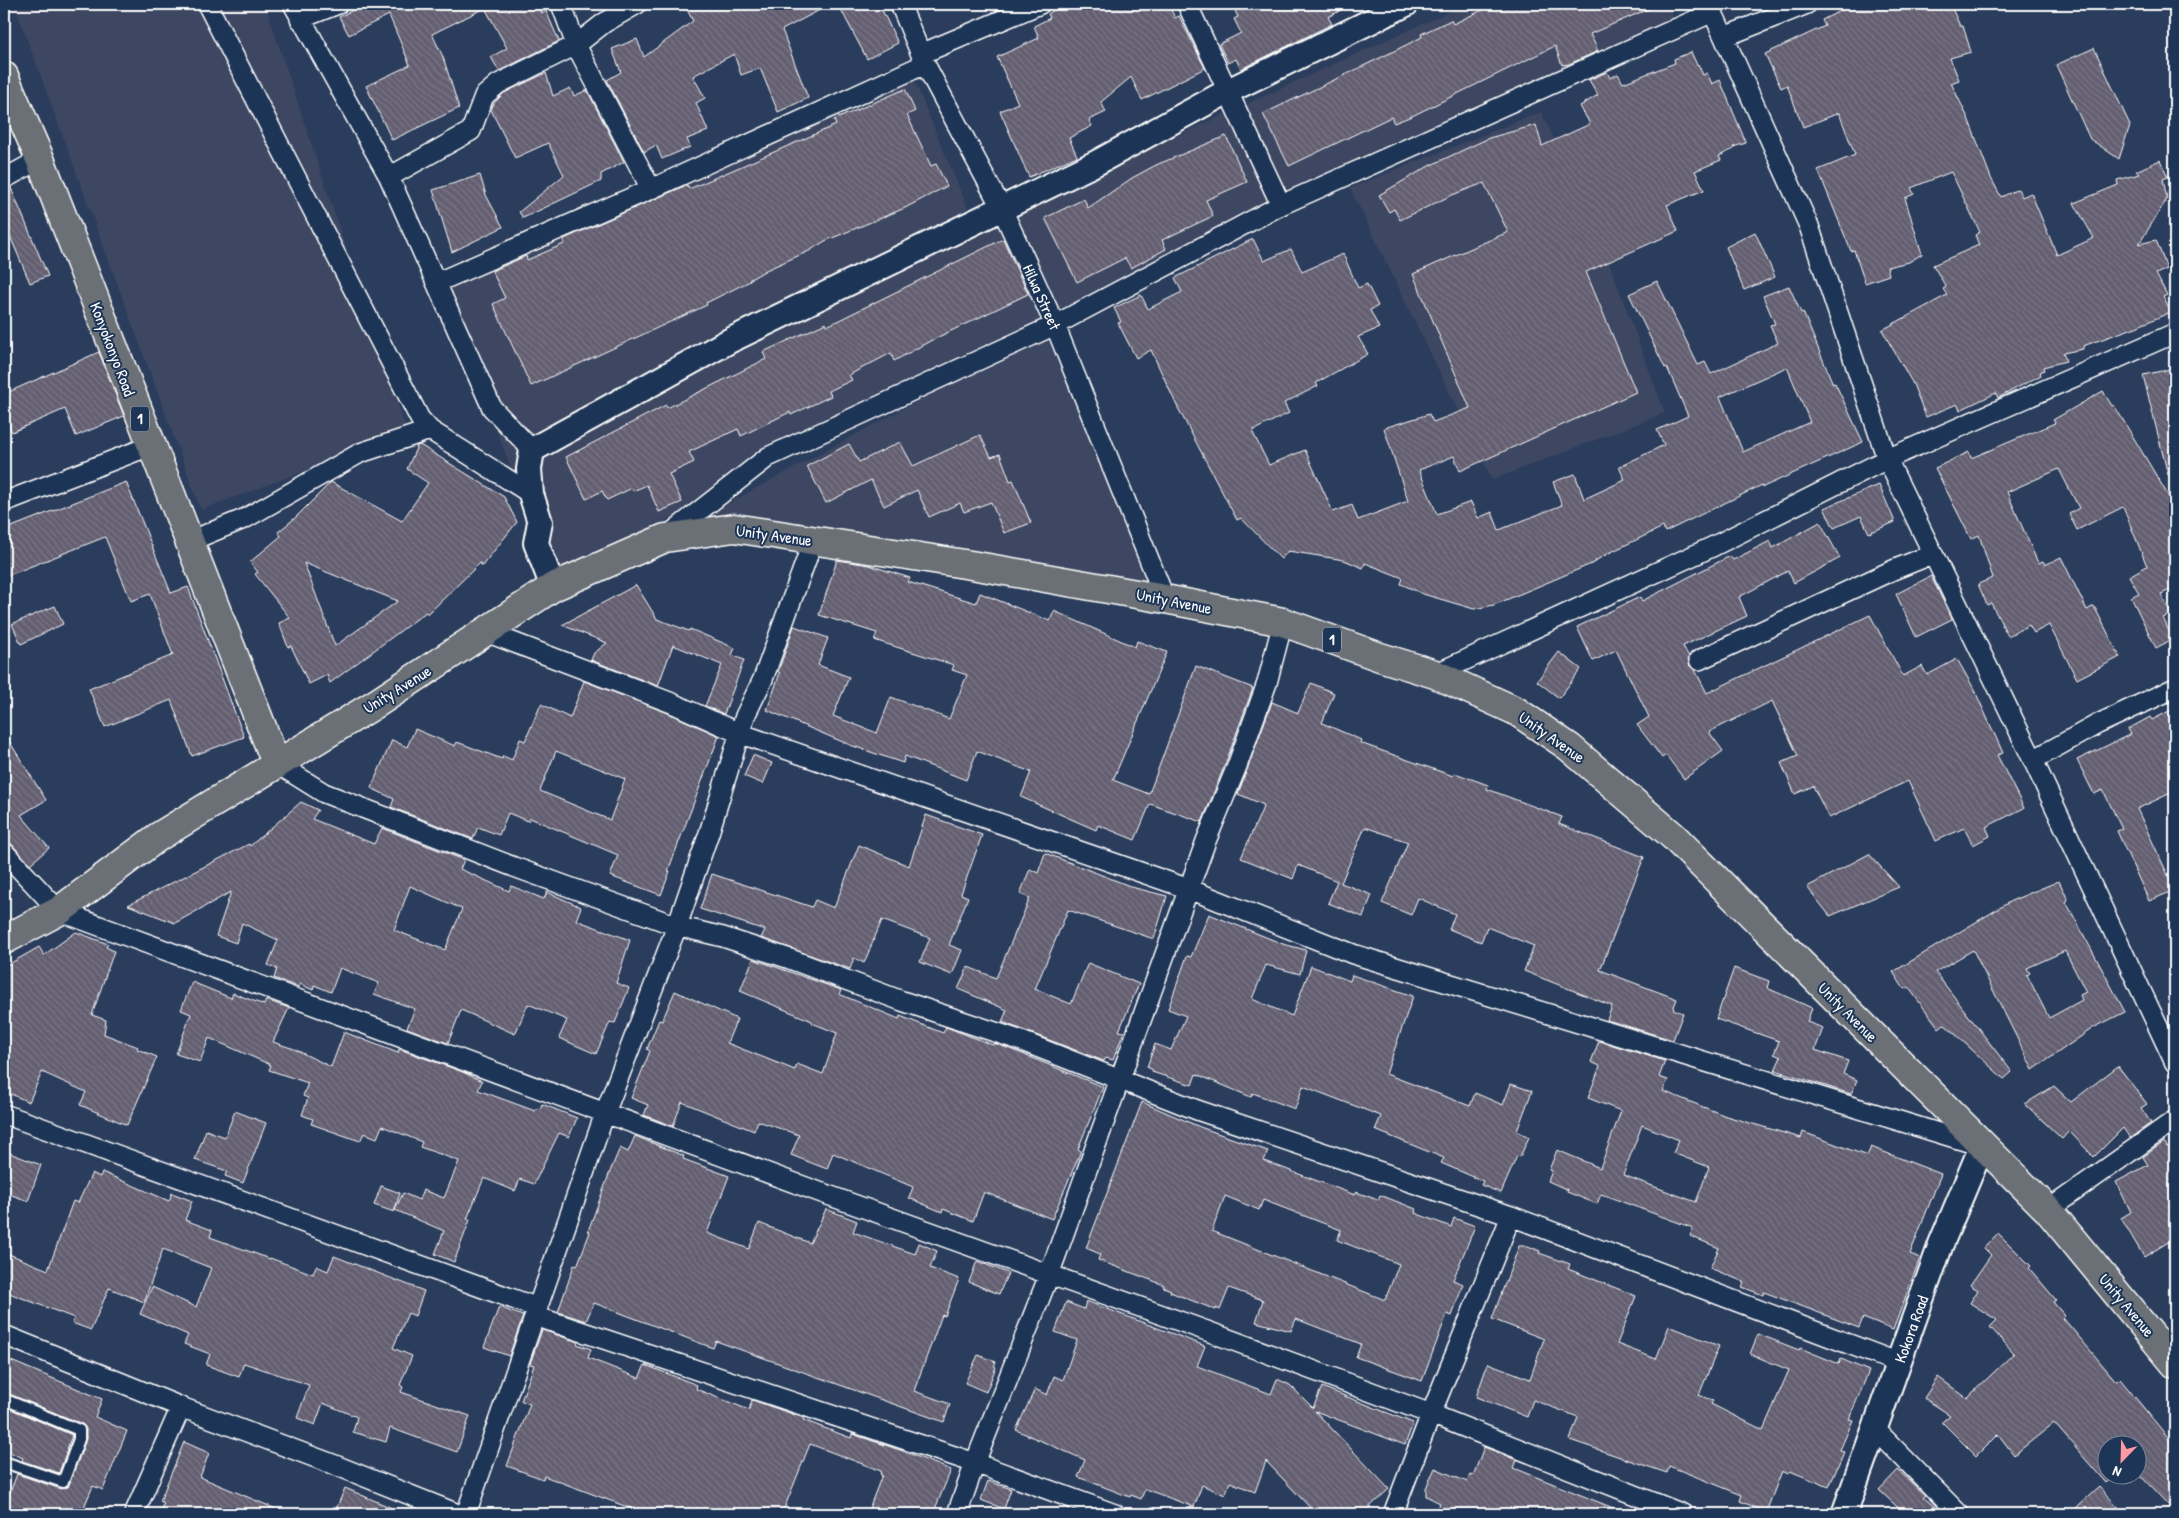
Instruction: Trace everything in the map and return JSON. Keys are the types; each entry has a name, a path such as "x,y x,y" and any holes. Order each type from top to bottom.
{"main road":[{"name":"Konyokonyo Road","path":"4,76 40,159 150,446 190,541 276,763"},
{"name":"Unity Avenue","path":"4,940 59,911 158,837 276,763 377,703 553,586 665,538 734,528 971,565 1283,622 1380,657 1435,674 1516,711 1569,747 1666,829 2048,1210 2175,1364"}],"street":[{"path":"207,4 420,419 430,430 531,494"},
{"path":"338,4 296,11 390,178 438,282 492,408 532,450"},
{"path":"561,4 576,45 651,189"},
{"path":"390,178 471,131 484,96 498,84 576,45 604,23 637,4"},
{"name":"Hilwa Street","path":"900,4 923,59 1002,209 1055,325 1165,599"},
{"path":"438,282 651,189 1040,4"},
{"path":"1187,4 1280,205"},
{"path":"532,450 729,341 1098,162 1228,91 1406,4"},
{"path":"1724,37 1807,4"},
{"path":"665,538 768,457 1055,325 1280,205 1711,8 1809,226 1887,459 2033,760 2175,1063"},
{"path":"4,179 40,159"},
{"path":"1435,674 1714,546 1887,459 2175,333"},
{"path":"190,541 246,518 360,453 430,430"},
{"path":"4,502 150,446"},
{"path":"532,450 529,469 531,494 540,522 536,543 553,586"},
{"path":"466,1514 605,1113 677,926 709,833 739,733 763,678 813,541"},
{"path":"1698,660 1893,570 1933,554"},
{"path":"958,1514 975,1463 1049,1275 1189,889 1267,683 1283,622"},
{"path":"486,632 672,702 739,733 1189,889 1353,954 1982,1146"},
{"path":"2033,760 2098,724 2175,688"},
{"path":"276,763 324,793 514,867 677,926 723,937 790,959 902,1001 1019,1040 1197,1110 1511,1216 1899,1363"},
{"path":"4,852 59,911 605,1113 1431,1414 1683,1514"},
{"path":"4,1114 537,1312 975,1463 1115,1514"},
{"path":"2048,1210 2175,1120"},
{"name":"Kokora Road","path":"1844,1514 1941,1244 1982,1146"},
{"path":"1393,1514 1511,1216"},
{"path":"4,1335 181,1407 458,1514"},
{"path":"134,1514 181,1407"},
{"path":"1875,1429 1959,1514"}],"lane":[{"path":"4,1399 79,1430 79,1439 63,1482 4,1462"}],"shaded area":[{"path":"14,4 265,4 407,432 201,510"},
{"path":"1466,4 1667,4 1675,22 1111,291 552,579 443,286 837,108 914,80 977,230 1080,180"},
{"path":"1541,112 1591,214 1665,413 1492,480 1350,188"},
{"path":"1045,332 1156,587 705,516"}],"building":[{"path":"365,4 537,4 541,13 546,11 559,41 499,71 491,57 507,48 485,8 432,34 443,57 459,108 392,140 366,86 410,65 389,15 349,35 339,17"},
{"path":"684,4 831,4 782,30 808,98 778,112 760,68 741,75 734,54 693,76 705,98 696,103 708,131 687,139 690,147 662,159 656,145 644,152 607,80 621,72 612,49 637,39 644,57 693,21"},
{"path":"838,4 879,4 898,43 867,59"},
{"path":"1063,4 1168,4 1175,18 1179,16 1205,68 1142,100 1131,77 1101,102 1106,112 1089,120 1092,126 1069,138 1077,156 1029,177 1000,111 1018,103 997,57 1039,38 1034,26 1050,18 1048,14"},
{"path":"1232,4 1352,4 1328,17 1332,24 1241,69 1236,59 1228,63 1219,44 1241,33 1234,19 1238,17"},
{"path":"1495,4 1660,4 1590,34 1598,51 1569,64 1562,65 1555,46 1412,116 1394,123 1391,117 1289,166 1263,114 1422,37 1421,34 1451,20 1453,24"},
{"path":"1854,4 1950,4 1960,26 1963,26 1971,52 1950,58 1959,80 1951,83 1968,118 1991,178 2001,197 2018,189 2022,197 2031,193 2057,255 2094,238 2074,203 2118,185 2117,180 2139,174 2136,171 2160,160 2168,177 2163,179 2167,199 2139,244 2156,240 2167,269 2156,274 2167,295 2163,297 2171,312 2083,346 2083,349 2063,353 2066,361 2043,367 2044,370 2040,372 2041,375 1998,398 1996,393 1960,410 1957,404 1926,417 1913,384 1882,330 1947,295 1943,289 1946,287 1933,265 1979,245 1975,235 1980,232 1951,172 1911,188 1914,194 1905,198 1922,254 1909,262 1887,267 1889,275 1865,283 1854,250 1851,251 1818,170 1855,155 1839,113 1803,127 1787,85 1781,88 1765,54 1825,26 1822,20"},
{"path":"2094,48 2130,125 2119,159 2090,139 2056,65"},
{"path":"1691,52 1703,75 1707,73 1712,84 1720,80 1746,143 1733,147 1734,149 1719,156 1721,160 1695,171 1704,190 1667,205 1678,231 1586,272 1636,392 1460,471 1454,456 1419,470 1437,514 1471,502 1478,518 1492,512 1499,530 1562,505 1553,482 1575,474 1584,499 1625,480 1619,467 1664,445 1657,430 1688,416 1667,367 1665,368 1629,294 1657,281 1698,365 1705,362 1711,374 1778,343 1770,325 1775,324 1763,296 1789,286 1801,313 1803,312 1833,384 1835,383 1863,442 1763,487 1762,485 1665,532 1663,527 1609,553 1596,562 1494,605 1474,609 1423,594 1401,584 1403,578 1365,563 1363,568 1344,560 1288,551 1281,559 1241,518 1237,520 1177,406 1151,350 1136,358 1118,323 1121,322 1114,308 1141,295 1148,309 1182,292 1175,278 1253,239 1264,261 1291,249 1302,272 1343,254 1358,288 1367,284 1378,306 1370,310 1379,328 1358,337 1368,354 1316,383 1318,386 1284,403 1289,413 1252,431 1269,465 1305,450 1333,512 1352,505 1358,520 1408,501 1384,428 1429,414 1433,422 1470,408 1413,274 1508,232 1484,183 1452,195 1400,220 1394,209 1389,212 1379,195 1429,166 1489,138 1536,125 1542,146 1590,124 1580,106 1598,95 1589,80 1607,72 1610,78 1618,74 1623,83 1675,63 1674,59","holes":["1787,367 1810,422 1743,452 1720,397"]},
{"path":"546,73 553,96 570,88 574,96 587,90 624,162 601,174 601,181 523,218 519,212 564,175 548,143 515,158 491,110 494,103 504,93"},
{"path":"905,89 915,111 907,115 931,166 936,164 947,186 905,208 825,241 809,251 766,270 750,281 706,303 707,305 531,386 493,304 505,298 492,271 526,256 527,260 564,244 564,239 687,185 689,189 836,125 834,120"},
{"path":"1226,136 1247,182 1206,200 1213,216 1162,240 1166,249 1131,268 1125,258 1077,282 1045,218 1084,199 1088,208 1132,178 1156,165"},
{"path":"480,175 486,195 503,227 452,252 433,190"},
{"path":"11,188 48,276 30,283 4,222 4,190"},
{"path":"1755,232 1775,277 1744,290 1726,247"},
{"path":"1003,239 1028,294 930,341 894,361 891,353 849,375 852,380 829,391 831,396 791,415 790,412 741,436 738,429 689,452 694,462 669,474 682,502 659,512 647,485 633,491 632,488 607,500 602,491 586,499 566,457 666,405 667,408 766,359 763,352 826,323 827,326"},
{"path":"99,352 124,416 76,436 65,409 12,432 4,414 4,394"},
{"path":"2175,368 2175,474 2168,475 2143,375"},
{"path":"2103,391 2112,406 2114,405 2175,507 2175,588 2161,594 2171,614 2163,618 2173,639 2156,648 2131,597 2139,593 2129,576 2147,566 2123,507 2077,530 2069,514 2079,508 2059,469 2007,492 2038,563 2043,561 2045,565 2061,557 2087,610 2094,606 2120,657 2077,679 2049,625 2034,633 2029,625 2008,636 1991,603 1987,605 1978,584 1993,578 1979,535 1971,539 1935,468 1969,452 1971,458 2055,423 2053,420"},
{"path":"980,435 991,457 1000,454 1010,481 1013,480 1031,523 1004,533 991,502 964,512 960,503 929,517 917,490 884,506 871,480 826,503 807,466 849,444 859,462 900,442 913,466"},
{"path":"420,445 504,497 517,522 482,566 480,563 428,614 426,612 330,683 327,675 309,684 291,646 288,647 279,623 290,618 255,574 258,572 250,562 281,536 278,532 331,482 402,521 428,483 407,469 417,446","holes":["304,563 398,601 335,646"]},
{"path":"126,482 171,593 188,587 244,737 192,756 171,700 105,727 89,689 173,655 150,594 131,601 105,537 4,577 4,530"},
{"path":"1879,485 1895,522 1869,533 1861,516 1834,528 1824,508"},
{"path":"1820,522 1840,558 1794,583 1788,571 1739,597 1747,616 1683,646 1689,657 1689,665 1695,670 1707,693 1870,615 1903,676 1922,666 1927,675 1957,659 1974,689 2003,753 1997,755 2024,808 1986,827 1990,836 1973,845 1964,828 1936,841 1908,781 1829,818 1813,786 1795,794 1781,763 1798,756 1772,701 1709,732 1723,751 1684,779 1666,755 1662,758 1637,725 1649,717 1616,650 1593,661 1577,627 1640,597 1642,601 1730,556 1733,560 1770,541 1773,548"},
{"path":"837,560 869,565 910,578 908,582 976,603 980,593 1050,621 1054,611 1135,647 1137,641 1167,652 1113,780 1149,794 1196,666 1253,688 1202,822 1150,804 1135,840 1098,825 1096,830 1021,797 1031,772 977,751 966,780 905,756 903,763 850,745 767,710 794,626 828,638 818,665 849,677 833,716 877,733 891,697 949,719 967,675 952,670 954,665 874,640 877,633 819,615"},
{"path":"1931,576 1952,619 1916,637 1896,594"},
{"path":"636,585 657,619 689,631 690,629 735,648 732,655 744,660 724,714 705,706 722,665 673,645 658,686 591,660 594,653 607,643 562,625"},
{"path":"55,606 63,624 21,644 12,624"},
{"path":"1559,652 1581,669 1559,698 1537,681"},
{"path":"584,681 668,713 719,736 668,871 670,871 661,895 610,876 618,855 530,818 528,821 508,813 499,835 478,827 473,839 391,807 394,799 371,788 392,740 407,747 415,729 455,746 457,742 502,759 503,756 512,760 520,739 525,741 541,704 570,718","holes":["556,751 625,779 610,820 540,791"]},
{"path":"1311,683 1334,693 1322,723 1361,740 1360,743 1453,776 1455,773 1488,785 1487,789 1562,817 1559,824 1644,857 1600,970 1677,999 1673,1009 1683,1013 1673,1040 1607,1020 1612,1006 1524,971 1534,946 1487,927 1481,942 1449,929 1455,914 1418,898 1411,915 1382,903 1408,842 1365,827 1341,883 1372,895 1363,917 1328,903 1337,881 1298,865 1293,879 1241,858 1264,805 1238,794 1272,702 1298,713"},
{"path":"2175,708 2175,791 2137,809 2175,890 2149,901 2117,831 2122,829 2103,790 2094,794 2077,760 2131,734 2128,729 2150,717 2152,720"},
{"path":"4,733 46,800 21,815 49,848 30,864 4,836"},
{"path":"753,755 772,763 763,784 744,776"},
{"path":"301,802 318,810 312,819 374,844 382,828 464,860 460,869 509,891 511,886 544,899 547,892 581,907 576,920 630,940 616,983 629,988 615,1023 610,1022 596,1054 559,1038 567,1020 528,1004 515,1034 461,1010 448,1043 407,1028 415,1009 374,994 379,983 340,968 331,992 314,985 313,990 300,984 298,987 274,978 277,969 268,965 278,940 242,923 236,943 216,936 231,892 175,923 128,905 249,844 250,846","holes":["410,886 462,909 445,950 394,930"]},
{"path":"926,815 982,835 961,894 968,897 949,945 962,950 952,975 920,962 930,938 882,920 864,963 854,958 850,969 761,938 765,930 700,909 712,874 812,907 815,900 834,908 859,845 909,866"},
{"path":"1045,853 1135,888 1167,896 1154,939 1068,910 1035,989 1071,1004 1088,963 1139,984 1119,1031 1124,1032 1113,1060 1106,1058 1104,1061 1002,1022 1007,1010 958,989 968,967 996,978 1030,898 1020,894 1030,869 1038,873"},
{"path":"1869,854 1899,887 1830,916 1807,887"},
{"path":"2059,881 2068,900 2066,902 2125,1012 2093,1028 2033,1070 1973,950 1935,972 2012,1072 2004,1079 1944,1024 1939,1028 1908,987 1904,989 1893,972 2011,901","holes":["2065,951 2086,992 2080,995 2082,1000 2049,1018 2027,975 2030,973 2027,968"]},
{"path":"1209,914 1283,944 1306,950 1300,974 1266,965 1252,999 1292,1016 1311,966 1350,981 1352,975 1413,996 1386,1074 1470,1106 1475,1093 1503,1105 1511,1084 1532,1091 1517,1131 1529,1137 1520,1157 1517,1156 1501,1193 1481,1185 1483,1181 1441,1163 1444,1158 1375,1130 1381,1116 1303,1086 1295,1109 1253,1093 1251,1097 1196,1074 1192,1085 1152,1072 1153,1070 1147,1067 1155,1044 1171,1050 1186,1016 1168,1009 1187,956 1191,957"},
{"path":"76,932 108,944 106,947 114,951 92,1015 106,1020 104,1034 138,1047 137,1049 157,1057 127,1125 80,1105 86,1092 42,1072 29,1102 4,1091 4,967 39,947 44,955"},
{"path":"753,959 841,990 839,994 899,1019 900,1016 943,1033 946,1027 993,1045 994,1043 1103,1087 1078,1149 1081,1151 1052,1219 984,1192 973,1221 943,1209 942,1212 909,1198 913,1187 833,1153 827,1169 791,1155 799,1135 758,1121 754,1131 682,1102 673,1126 644,1115 648,1105 631,1098 650,1051 647,1049 659,1020 662,1021 675,991 737,1019 727,1043 795,1070 797,1064 823,1074 837,1033 740,991"},
{"path":"1734,968 1769,981 1767,988 1812,1008 1807,1022 1823,1028 1815,1050 1848,1061 1843,1074 1857,1080 1851,1094 1775,1070 1781,1057 1774,1054 1779,1041 1716,1019"},
{"path":"192,982 231,998 233,993 264,1005 266,1000 289,1008 273,1042 294,1049 331,1067 344,1032 398,1053 399,1049 460,1071 482,1081 478,1090 535,1111 537,1108 540,1109 542,1104 577,1118 569,1137 559,1133 534,1184 520,1179 515,1191 484,1178 467,1219 470,1220 454,1262 435,1254 444,1231 395,1210 403,1193 419,1200 423,1190 444,1198 459,1161 420,1147 422,1142 382,1126 377,1138 364,1133 360,1141 311,1124 313,1119 302,1115 308,1098 303,1096 308,1083 269,1070 271,1065 209,1038 200,1062 176,1054 191,1014 181,1010"},
{"path":"1599,1041 1665,1061 1659,1077 1668,1080 1663,1091 1726,1116 1801,1138 1803,1132 1867,1156 1871,1147 1941,1174 1910,1254 1920,1258 1893,1330 1863,1318 1859,1328 1764,1292 1763,1295 1742,1287 1744,1282 1710,1268 1719,1248 1690,1236 1693,1228 1601,1194 1597,1204 1567,1192 1568,1190 1548,1181 1552,1171 1549,1170 1557,1150 1600,1168 1621,1111 1588,1098 1600,1066 1591,1062","holes":["1642,1125 1679,1140 1673,1153 1709,1167 1696,1202 1623,1175"]},
{"path":"2118,1066 2147,1104 2141,1108 2151,1123 2130,1138 2123,1128 2094,1157 2069,1131 2062,1139 2025,1104 2054,1086 2071,1102"},
{"path":"1142,1102 1200,1127 1268,1151 1264,1161 1355,1195 1356,1192 1378,1200 1380,1195 1416,1209 1415,1213 1451,1227 1454,1218 1475,1226 1453,1280 1463,1284 1452,1316 1447,1314 1422,1381 1356,1357 1361,1344 1296,1319 1291,1331 1256,1322 1263,1300 1229,1288 1220,1310 1216,1308 1216,1310 1170,1292 1171,1290 1163,1287 1164,1285 1098,1260 1100,1254 1086,1248","holes":["1225,1196 1259,1210 1263,1200 1341,1230 1337,1240 1399,1264 1385,1300 1212,1231"]},
{"path":"235,1111 266,1123 243,1183 225,1176 227,1171 195,1160 206,1130 225,1137"},
{"path":"635,1136 684,1156 683,1159 729,1176 707,1233 749,1249 759,1223 810,1243 826,1209 857,1221 853,1232 915,1254 919,1243 937,1251 930,1268 959,1279 945,1316 942,1315 914,1391 950,1404 944,1422 716,1341 713,1348 594,1303 586,1321 558,1312 574,1265 577,1266 590,1232 588,1231 620,1148 628,1152"},
{"path":"2164,1142 2168,1147 2175,1143 2175,1238 2144,1257 2121,1218 2131,1212 2116,1182 2148,1165 2143,1157"},
{"path":"4,1151 41,1165 28,1201 4,1192"},
{"path":"102,1172 169,1201 172,1193 192,1201 185,1220 212,1230 210,1237 313,1274 316,1266 328,1271 334,1256 424,1291 415,1316 408,1313 393,1348 412,1356 400,1385 403,1387 401,1392 470,1416 457,1452 390,1428 386,1442 353,1432 357,1417 323,1403 315,1425 297,1418 309,1385 244,1363 239,1377 206,1365 210,1354 184,1344 188,1335 140,1314 152,1287 196,1307 211,1268 163,1249 144,1302 109,1288 91,1330 72,1323 74,1318 4,1291 4,1252 48,1270 73,1201 78,1203 92,1173 100,1177"},
{"path":"381,1186 400,1193 394,1212 374,1205"},
{"path":"1998,1233 2031,1266 2029,1268 2056,1300 2053,1302 2065,1316 2063,1318 2116,1381 2120,1379 2175,1446 2175,1512 2146,1482 2146,1436 2096,1436 2096,1471 2054,1423 2014,1455 1998,1434 1976,1456 1942,1422 1950,1415 1924,1398 1938,1377 1967,1398 2014,1353 1990,1327 1997,1320 1970,1303 1978,1290 1970,1285 1991,1255 1984,1248"},
{"path":"1519,1246 1528,1246 1540,1251 1539,1253 1570,1264 1568,1269 1636,1296 1617,1344 1656,1359 1669,1326 1719,1346 1699,1395 1713,1401 1711,1404 1763,1430 1789,1370 1750,1354 1758,1334 1839,1364 1841,1359 1869,1371 1849,1419 1853,1420 1840,1450 1844,1452 1829,1487 1790,1471 1788,1474 1782,1471 1766,1512 1740,1501 1742,1495 1669,1466 1667,1473 1570,1440 1578,1417 1533,1400 1527,1417 1476,1397 1488,1363 1530,1379 1544,1339 1492,1319"},
{"path":"977,1261 1008,1273 999,1294 969,1282"},
{"path":"1086,1301 1205,1346 1197,1366 1271,1394 1277,1379 1290,1385 1313,1408 1322,1387 1413,1423 1405,1445 1315,1411 1389,1489 1362,1514 1316,1514 1266,1461 1255,1492 1230,1482 1225,1495 1202,1485 1194,1507 1145,1489 1141,1499 1131,1495 1130,1497 1078,1477 1085,1460 1016,1430 1035,1389 1047,1395 1054,1376 1063,1380 1077,1340 1055,1332 1066,1302 1084,1309"},
{"path":"499,1307 523,1316 509,1356 484,1347"},
{"path":"542,1330 578,1342 577,1344 591,1349 588,1358 639,1378 645,1365 697,1385 696,1389 749,1410 752,1400 804,1418 803,1420 851,1438 852,1434 951,1470 933,1514 867,1514 882,1475 880,1474 881,1471 810,1444 782,1514 646,1514 544,1476 543,1479 507,1466 530,1404 521,1401 534,1365 530,1364"},
{"path":"978,1355 996,1362 994,1366 996,1367 986,1392 965,1383"},
{"path":"4,1358 102,1399 95,1417 127,1431 103,1490 93,1486 81,1514 4,1514 4,1508 17,1474 61,1489 68,1487 86,1439 86,1429 82,1424 4,1392"},
{"path":"4,1406 72,1435 59,1473 22,1461 23,1458 4,1450"},
{"path":"184,1442 209,1453 200,1477 288,1514 158,1514 164,1503 160,1501"},
{"path":"1484,1447 1517,1460 1514,1468 1628,1514 1451,1514 1438,1508 1440,1503 1426,1496 1426,1488 1435,1468 1467,1482 1470,1475 1473,1476"},
{"path":"1898,1470 1925,1495 1923,1497 1943,1514 1905,1514 1879,1490"},
{"path":"988,1481 1011,1489 1004,1509 981,1500"},
{"path":"2099,1487 2125,1514 2069,1514"},
{"path":"345,1488 406,1514 334,1514"}]}
